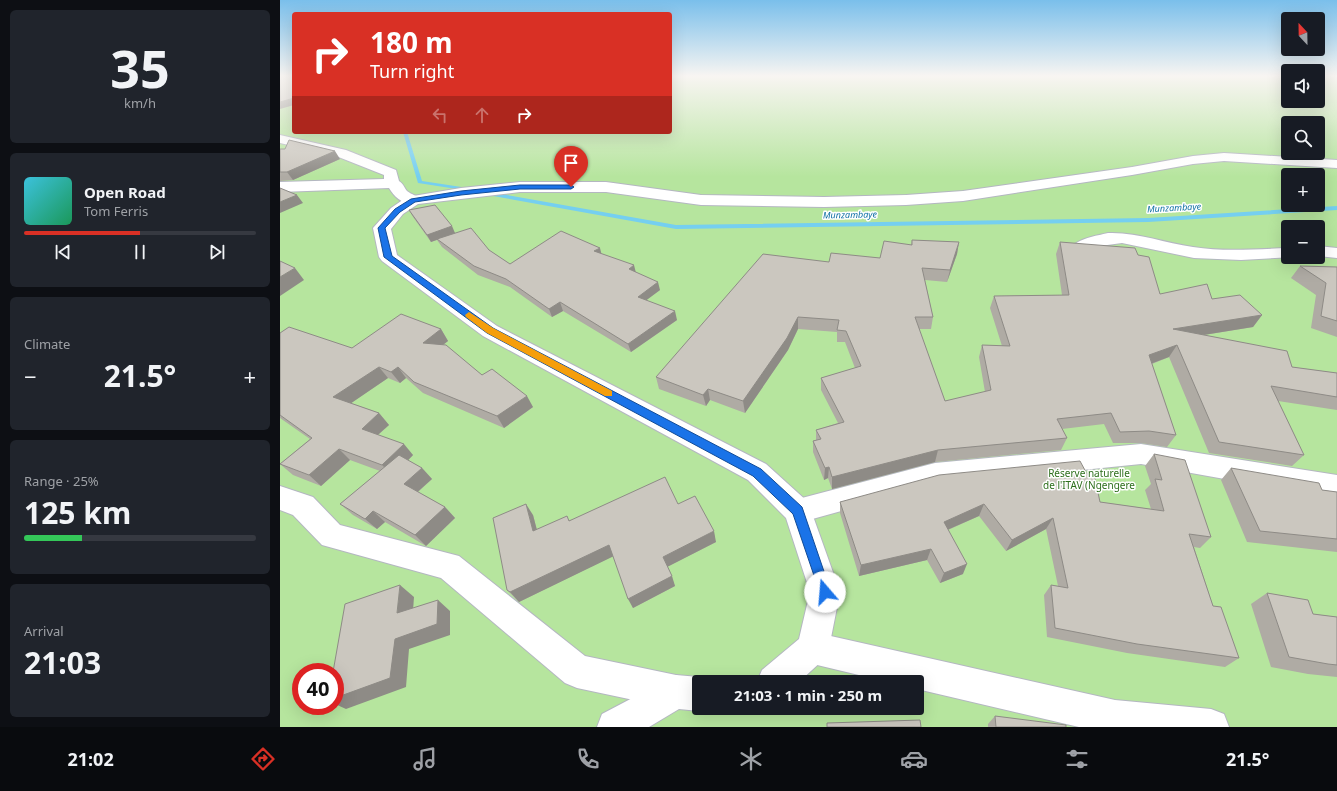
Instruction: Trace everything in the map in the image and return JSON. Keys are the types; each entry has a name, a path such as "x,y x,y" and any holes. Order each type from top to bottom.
{"street":[{"path":"280,139 341,153 391,173 392,182"},
{"path":"782,675 813,648 825,592 798,511 757,472 490,330 388,257 382,228 392,215 413,200 520,187 606,187 701,200 824,202 906,200 963,196 1125,172 1193,160 1224,157 1337,164"},
{"path":"280,188 392,182 397,186 399,193 413,200"},
{"path":"1079,249 1090,242 1115,237 1144,241 1193,253 1281,253"},
{"path":"1325,252 1337,253"},
{"path":"798,511 935,474 1141,454 1337,487"},
{"path":"280,498 303,506 332,536 449,566 577,671 688,693"},
{"path":"813,648 1115,718 1211,727"},
{"path":"615,727 688,693"}],"green space":[{"name":"Réserve naturelle de l'ITAV (Ngengere","path":"280,110 292,110 292,134 672,134 672,110 1337,110 1337,727 280,727"}],"building":[{"path":"289,140 335,151 287,172 280,172 280,149 285,149"},
{"path":"280,188 297,195 280,202"},
{"path":"435,205 452,226 427,235 409,210"},
{"path":"471,228 489,250 510,264 561,231 600,248 594,251 634,265 629,269 658,282 638,297 675,311 628,344 560,302 549,309 506,279 474,266 437,239"},
{"path":"912,240 959,242 950,270 922,268 933,317 915,317 945,401 991,390 982,345 1010,346 994,296 1069,295 1060,242 1135,248 1138,255 1149,257 1160,294 1207,284 1212,299 1240,295 1262,315 1173,329 1287,351 1292,367 1337,373 1337,397 1271,386 1304,455 1219,442 1177,345 1149,355 1176,435 1149,431 1120,432 1111,413 1057,419 1067,438 938,450 832,477 829,467 825,468 813,441 821,439 816,430 844,422 821,378 861,366 846,331 837,330 839,320 798,317 787,338 743,401 708,389 703,395 656,377 763,254 829,262 831,253 880,258 884,241 912,245"},
{"path":"280,261 295,268 280,277"},
{"path":"1300,266 1337,267 1337,321 1321,316 1326,283"},
{"path":"401,314 441,329 423,343 446,345 482,375 492,369 527,396 497,416 414,382 398,367 391,372 379,367 333,397 379,413 362,429 404,444 382,465 339,449 309,475 280,464 312,438 280,415 280,333 289,327 352,348"},
{"path":"1154,454 1185,460 1211,537 1189,534 1213,606 1221,607 1239,658 1137,644 1055,628 1051,585 1068,588 1053,518 1012,540 984,504 944,522 967,564 944,573 931,549 861,565 840,502 939,475 1080,461 1087,474 1094,474 1100,502 1164,511 1155,479 1162,480"},
{"path":"399,455 422,468 404,484 445,507 415,535 373,511 365,519 340,504"},
{"path":"1231,468 1319,483 1322,490 1337,492 1337,539 1260,531"},
{"path":"665,477 678,504 695,496 714,531 663,557 672,576 628,599 609,545 510,592 507,590 493,518 526,504 533,531 567,516 569,521"},
{"path":"400,585 397,613 438,600 437,624 395,639 390,678 344,695 344,663 335,663 345,604"},
{"path":"1267,593 1308,600 1313,614 1337,617 1337,665 1289,657"},
{"path":"995,716 1066,725 1066,727 996,727"},
{"path":"920,720 921,727 827,727 827,723"}],"waterway":[{"name":"Munzambaye","path":"406,134 420,182 468,190"},
{"name":"Munzambaye","path":"484,193 676,227 1148,220 1337,208"}],"slow traffic":[{"path":"469,315 490,330 609,393"}],"route":[{"path":"571,187 520,187 413,200 402,206 388,219 382,228 388,257 490,330 757,472 798,511 825,592"}]}
